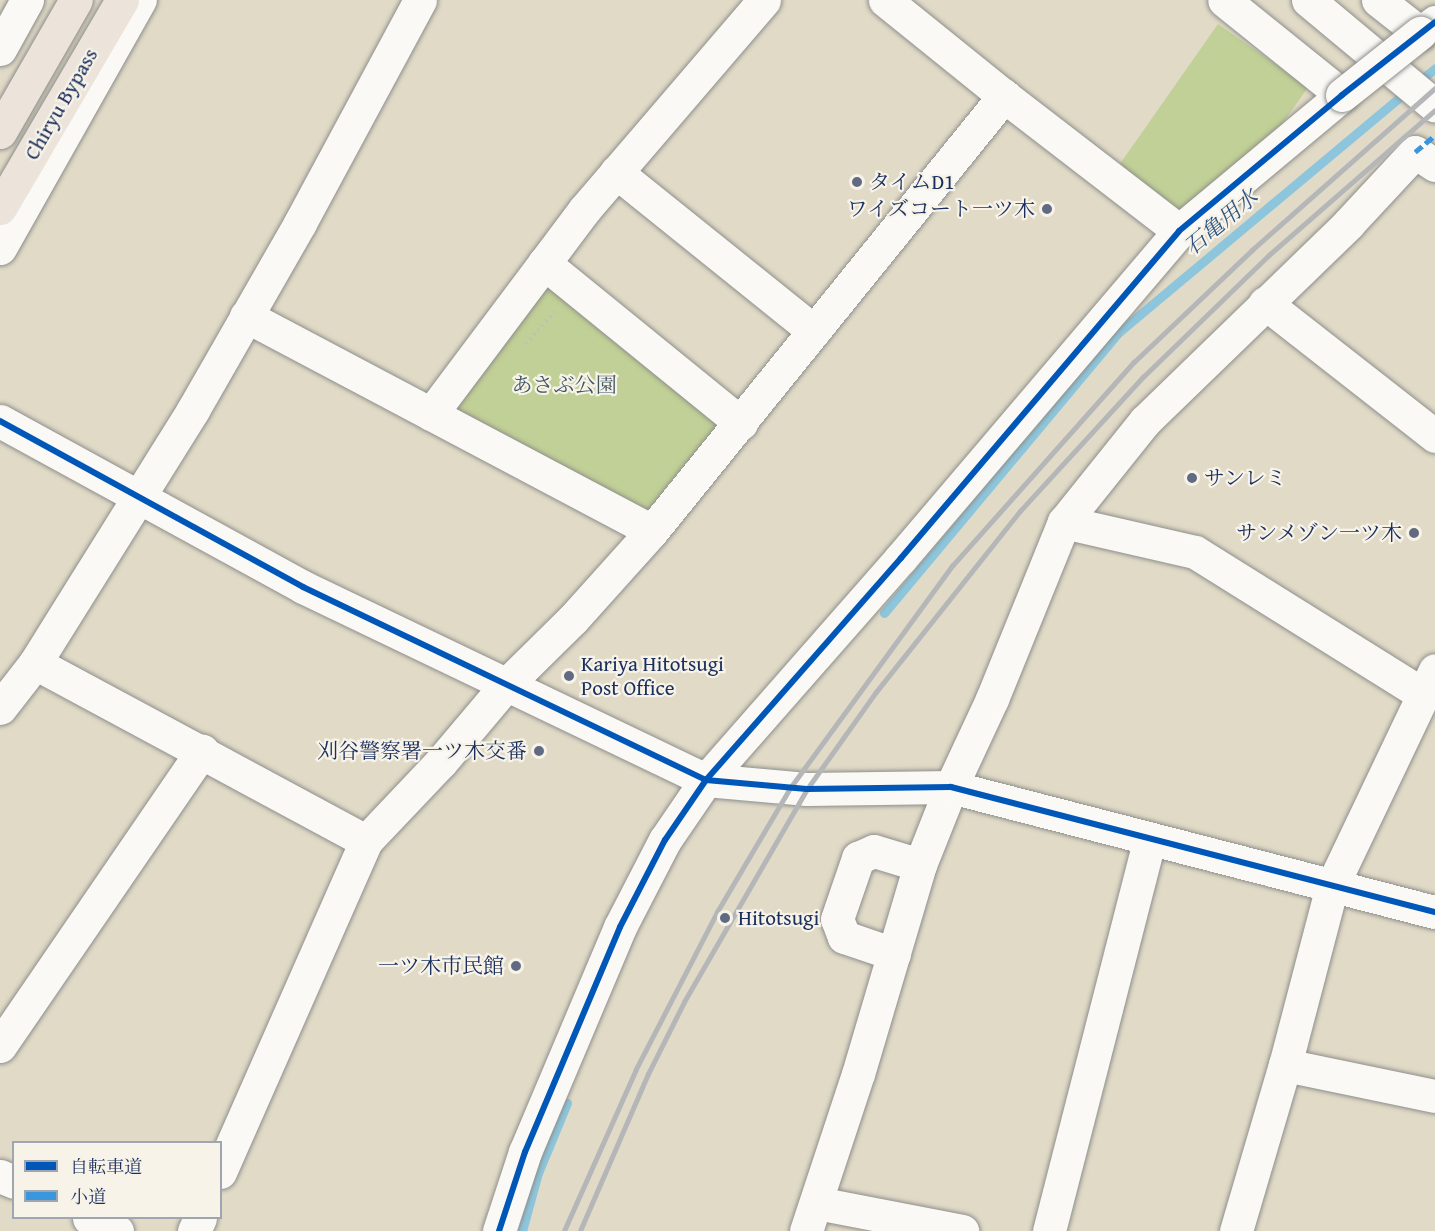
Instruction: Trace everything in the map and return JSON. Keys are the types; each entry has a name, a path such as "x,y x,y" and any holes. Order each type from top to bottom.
{"highway":[{"name":"Chiryu Bypass","path":"0,132 76,0"},
{"name":"Chiryu Bypass","path":"0,208 122,0"}],"street":[{"path":"0,49 27,0"},
{"path":"0,248 140,0"},
{"path":"0,708 35,663 193,410 300,223 420,0"},
{"path":"431,414 544,263 616,172 764,0"},
{"path":"885,0 1004,96 1179,231"},
{"path":"1224,0 1342,95"},
{"path":"1308,0 1435,106"},
{"path":"498,1231 525,1152 620,927 666,840 706,780 901,558 1179,231 1342,95 1428,27 1378,0"},
{"path":"222,1167 366,841 441,762 505,686 573,619 652,531 1004,96"},
{"path":"962,1231 812,1217 920,865 951,787 992,699 1064,522 1145,421 1348,224 1425,159"},
{"path":"616,172 814,331"},
{"path":"544,263 741,423"},
{"path":"1265,303 1435,436"},
{"path":"246,316 652,531"},
{"path":"0,421 303,587 505,686 706,780 807,789 951,787 1435,912"},
{"path":"1064,522 1195,552 1429,682 1332,886 1286,1065 1236,1231"},
{"path":"35,663 366,841"},
{"path":"0,1046 202,751"},
{"path":"1049,1231 1150,839"},
{"path":"894,954 844,937 837,919 858,858 874,851 920,865"},
{"path":"1286,1065 1435,1096"},
{"path":"91,1219 117,1231"}],"path":[{"path":"522,348 555,311 571,286"}],"green space":[{"path":"1218,24 1308,87 1206,233 1116,170"},
{"name":"あさぶ公園","path":"549,282 723,418 650,512 453,409"}],"waterway":[{"name":"石亀用水","path":"1418,82 1435,68"},
{"name":"石亀用水","path":"884,613 1119,332 1407,91"},
{"name":"石亀用水","path":"522,1231 538,1173 567,1103"}],"railway":[{"path":"564,1231 636,1069 717,912 790,788 952,566 1134,362 1252,250 1435,88"},
{"path":"580,1231 648,1074 684,1002 807,789 876,692 1020,511 1143,377 1269,255 1435,110"}],"marked path":[{"path":"1415,152 1435,135"}],"cycle path":[{"path":"499,1231 525,1152 620,927 665,840 706,780 901,558 1179,231 1342,95 1435,22"},
{"path":"0,421 303,587 706,780 807,789 951,787 1435,912"}],"place":[{"name":"タイムD1","path":"857,182"},
{"name":"ワイズコート一ツ木","path":"1047,209"},
{"name":"サンレミ","path":"1192,478"},
{"name":"サンメゾン一ツ木","path":"1414,533"},
{"name":"Kariya Hitotsugi Post Office","path":"569,676"},
{"name":"刈谷警察署一ツ木交番","path":"539,751"},
{"name":"Hitotsugi","path":"725,918"},
{"name":"一ツ木市民館","path":"516,966"}]}
